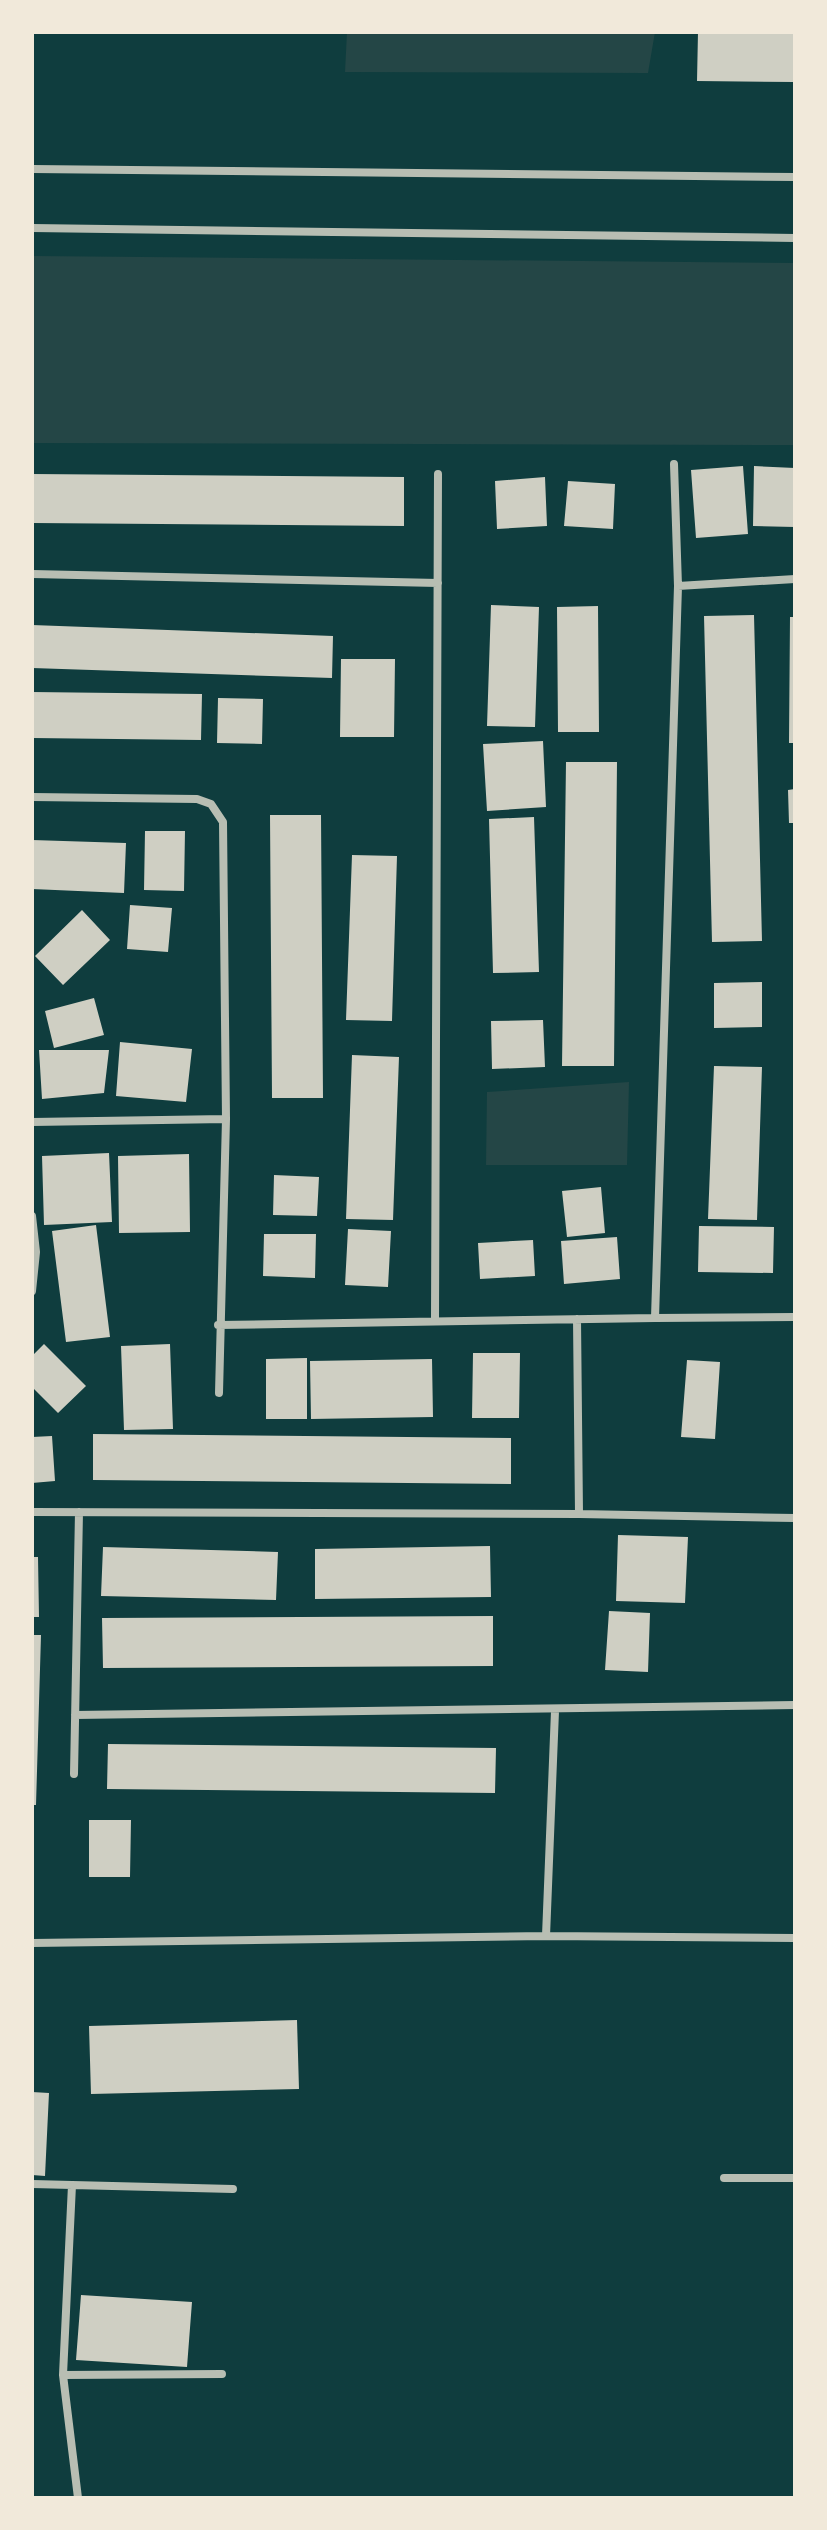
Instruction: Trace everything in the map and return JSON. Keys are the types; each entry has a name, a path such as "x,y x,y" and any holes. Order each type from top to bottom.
{"street":[{"path":"32,169 795,177"},
{"path":"32,228 795,238"},
{"path":"655,1318 678,586 674,464"},
{"path":"435,1320 438,474"},
{"path":"32,574 438,583"},
{"path":"678,586 795,579"},
{"path":"32,797 197,799 211,804 223,822 226,1119 218,1325 219,1393"},
{"path":"32,1122 226,1119"},
{"path":"32,1216 36,1252 32,1291"},
{"path":"218,1325 795,1317"},
{"path":"577,1319 579,1514"},
{"path":"32,1512 795,1518"},
{"path":"74,1774 79,1512"},
{"path":"75,1715 555,1711 795,1705"},
{"path":"546,1936 555,1711"},
{"path":"32,1943 546,1936 795,1938"},
{"path":"724,2178 795,2178"},
{"path":"32,2184 233,2189"},
{"path":"72,2185 63,2375 78,2498"},
{"path":"63,2375 222,2374"}],"shaded area":[{"path":"347,32 655,32 648,73 345,72"},
{"path":"32,256 795,263 795,445 32,443"},
{"path":"629,1082 627,1165 486,1165 487,1092"}],"building":[{"path":"698,32 795,32 795,82 697,81"},
{"path":"743,466 748,534 696,538 691,470"},
{"path":"754,466 795,468 795,527 753,526"},
{"path":"32,474 404,477 404,526 32,523"},
{"path":"545,477 547,526 497,529 495,481"},
{"path":"568,481 615,484 613,529 564,526"},
{"path":"491,605 539,607 535,727 487,726"},
{"path":"598,606 599,732 558,732 557,607"},
{"path":"754,615 762,941 712,942 704,616"},
{"path":"790,617 795,617 795,743 789,743"},
{"path":"32,625 333,636 332,678 32,668"},
{"path":"341,659 395,659 394,737 340,737"},
{"path":"32,692 202,694 201,740 32,738"},
{"path":"218,698 263,699 262,744 217,743"},
{"path":"543,741 546,807 487,811 483,744"},
{"path":"566,762 617,762 614,1066 562,1066"},
{"path":"795,789 795,823 789,823 788,790"},
{"path":"270,815 321,815 323,1098 272,1098"},
{"path":"534,817 539,972 493,973 489,819"},
{"path":"145,831 185,831 184,891 144,890"},
{"path":"32,840 126,843 124,893 32,889"},
{"path":"352,855 397,856 392,1021 346,1020"},
{"path":"130,905 172,908 168,952 127,949"},
{"path":"82,910 110,940 63,985 35,956"},
{"path":"762,982 762,1027 714,1028 714,983"},
{"path":"94,998 104,1035 54,1048 45,1011"},
{"path":"543,1020 545,1067 492,1069 491,1021"},
{"path":"120,1042 192,1049 186,1102 116,1096"},
{"path":"39,1050 109,1050 104,1093 42,1099"},
{"path":"352,1055 399,1057 393,1220 346,1219"},
{"path":"714,1066 762,1067 757,1220 708,1219"},
{"path":"109,1153 112,1222 44,1225 42,1156"},
{"path":"189,1154 190,1232 119,1233 118,1156"},
{"path":"274,1175 319,1177 317,1216 273,1215"},
{"path":"601,1187 605,1233 567,1237 562,1191"},
{"path":"96,1225 110,1337 66,1342 52,1231"},
{"path":"699,1226 774,1227 773,1273 698,1272"},
{"path":"348,1229 391,1231 388,1287 345,1285"},
{"path":"264,1234 316,1234 315,1278 263,1276"},
{"path":"617,1237 620,1279 564,1284 561,1241"},
{"path":"533,1240 535,1276 480,1279 478,1243"},
{"path":"44,1344 86,1386 58,1413 32,1387 32,1356"},
{"path":"170,1344 173,1429 124,1430 121,1346"},
{"path":"473,1353 520,1353 519,1418 472,1418"},
{"path":"307,1358 307,1419 266,1419 266,1359"},
{"path":"432,1359 433,1417 311,1419 310,1361"},
{"path":"687,1360 720,1362 715,1439 681,1437"},
{"path":"93,1434 511,1438 511,1484 93,1480"},
{"path":"52,1436 55,1481 32,1483 32,1437"},
{"path":"618,1535 688,1537 685,1603 616,1601"},
{"path":"490,1546 491,1597 315,1599 315,1549"},
{"path":"103,1547 278,1552 276,1600 101,1596"},
{"path":"32,1557 38,1557 39,1617 32,1617"},
{"path":"609,1611 650,1613 648,1672 605,1670"},
{"path":"493,1616 493,1666 103,1668 102,1618"},
{"path":"32,1635 41,1635 36,1805 32,1805"},
{"path":"108,1744 496,1748 495,1793 107,1789"},
{"path":"89,1820 131,1820 130,1877 89,1877"},
{"path":"297,2020 299,2089 91,2094 89,2026"},
{"path":"32,2092 49,2093 45,2176 32,2175"},
{"path":"81,2295 192,2302 187,2367 76,2360"}]}
